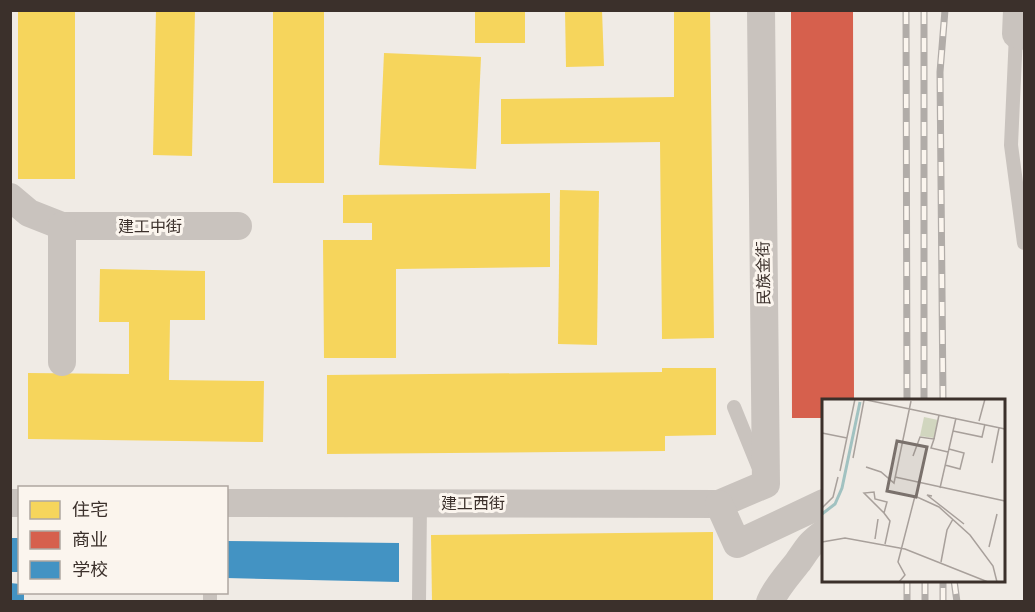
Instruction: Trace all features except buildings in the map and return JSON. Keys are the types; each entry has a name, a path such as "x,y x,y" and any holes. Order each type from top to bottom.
{"street":[{"name":"民族金街","path":"761,10 766,484"},
{"name":"建工中街","path":"10,197 29,213 62,226 238,226"},
{"path":"62,226 62,362"},
{"path":"766,484 718,504 737,544 822,504"},
{"name":"建工西街","path":"228,503 718,504"},
{"path":"770,602 810,543 822,535"}],"lane":[{"path":"1019,27 1011,145 1024,243"},
{"path":"734,407 766,484"},
{"path":"419,602 420,503"}],"railway":[{"path":"906,10 907,399"},
{"path":"924,10 924,399"},
{"path":"943,399 940,72 945,10"},
{"path":"907,582 907,602"},
{"path":"925,582 925,602"},
{"path":"943,582 943,602"},
{"path":"954,582 957,602"}]}
